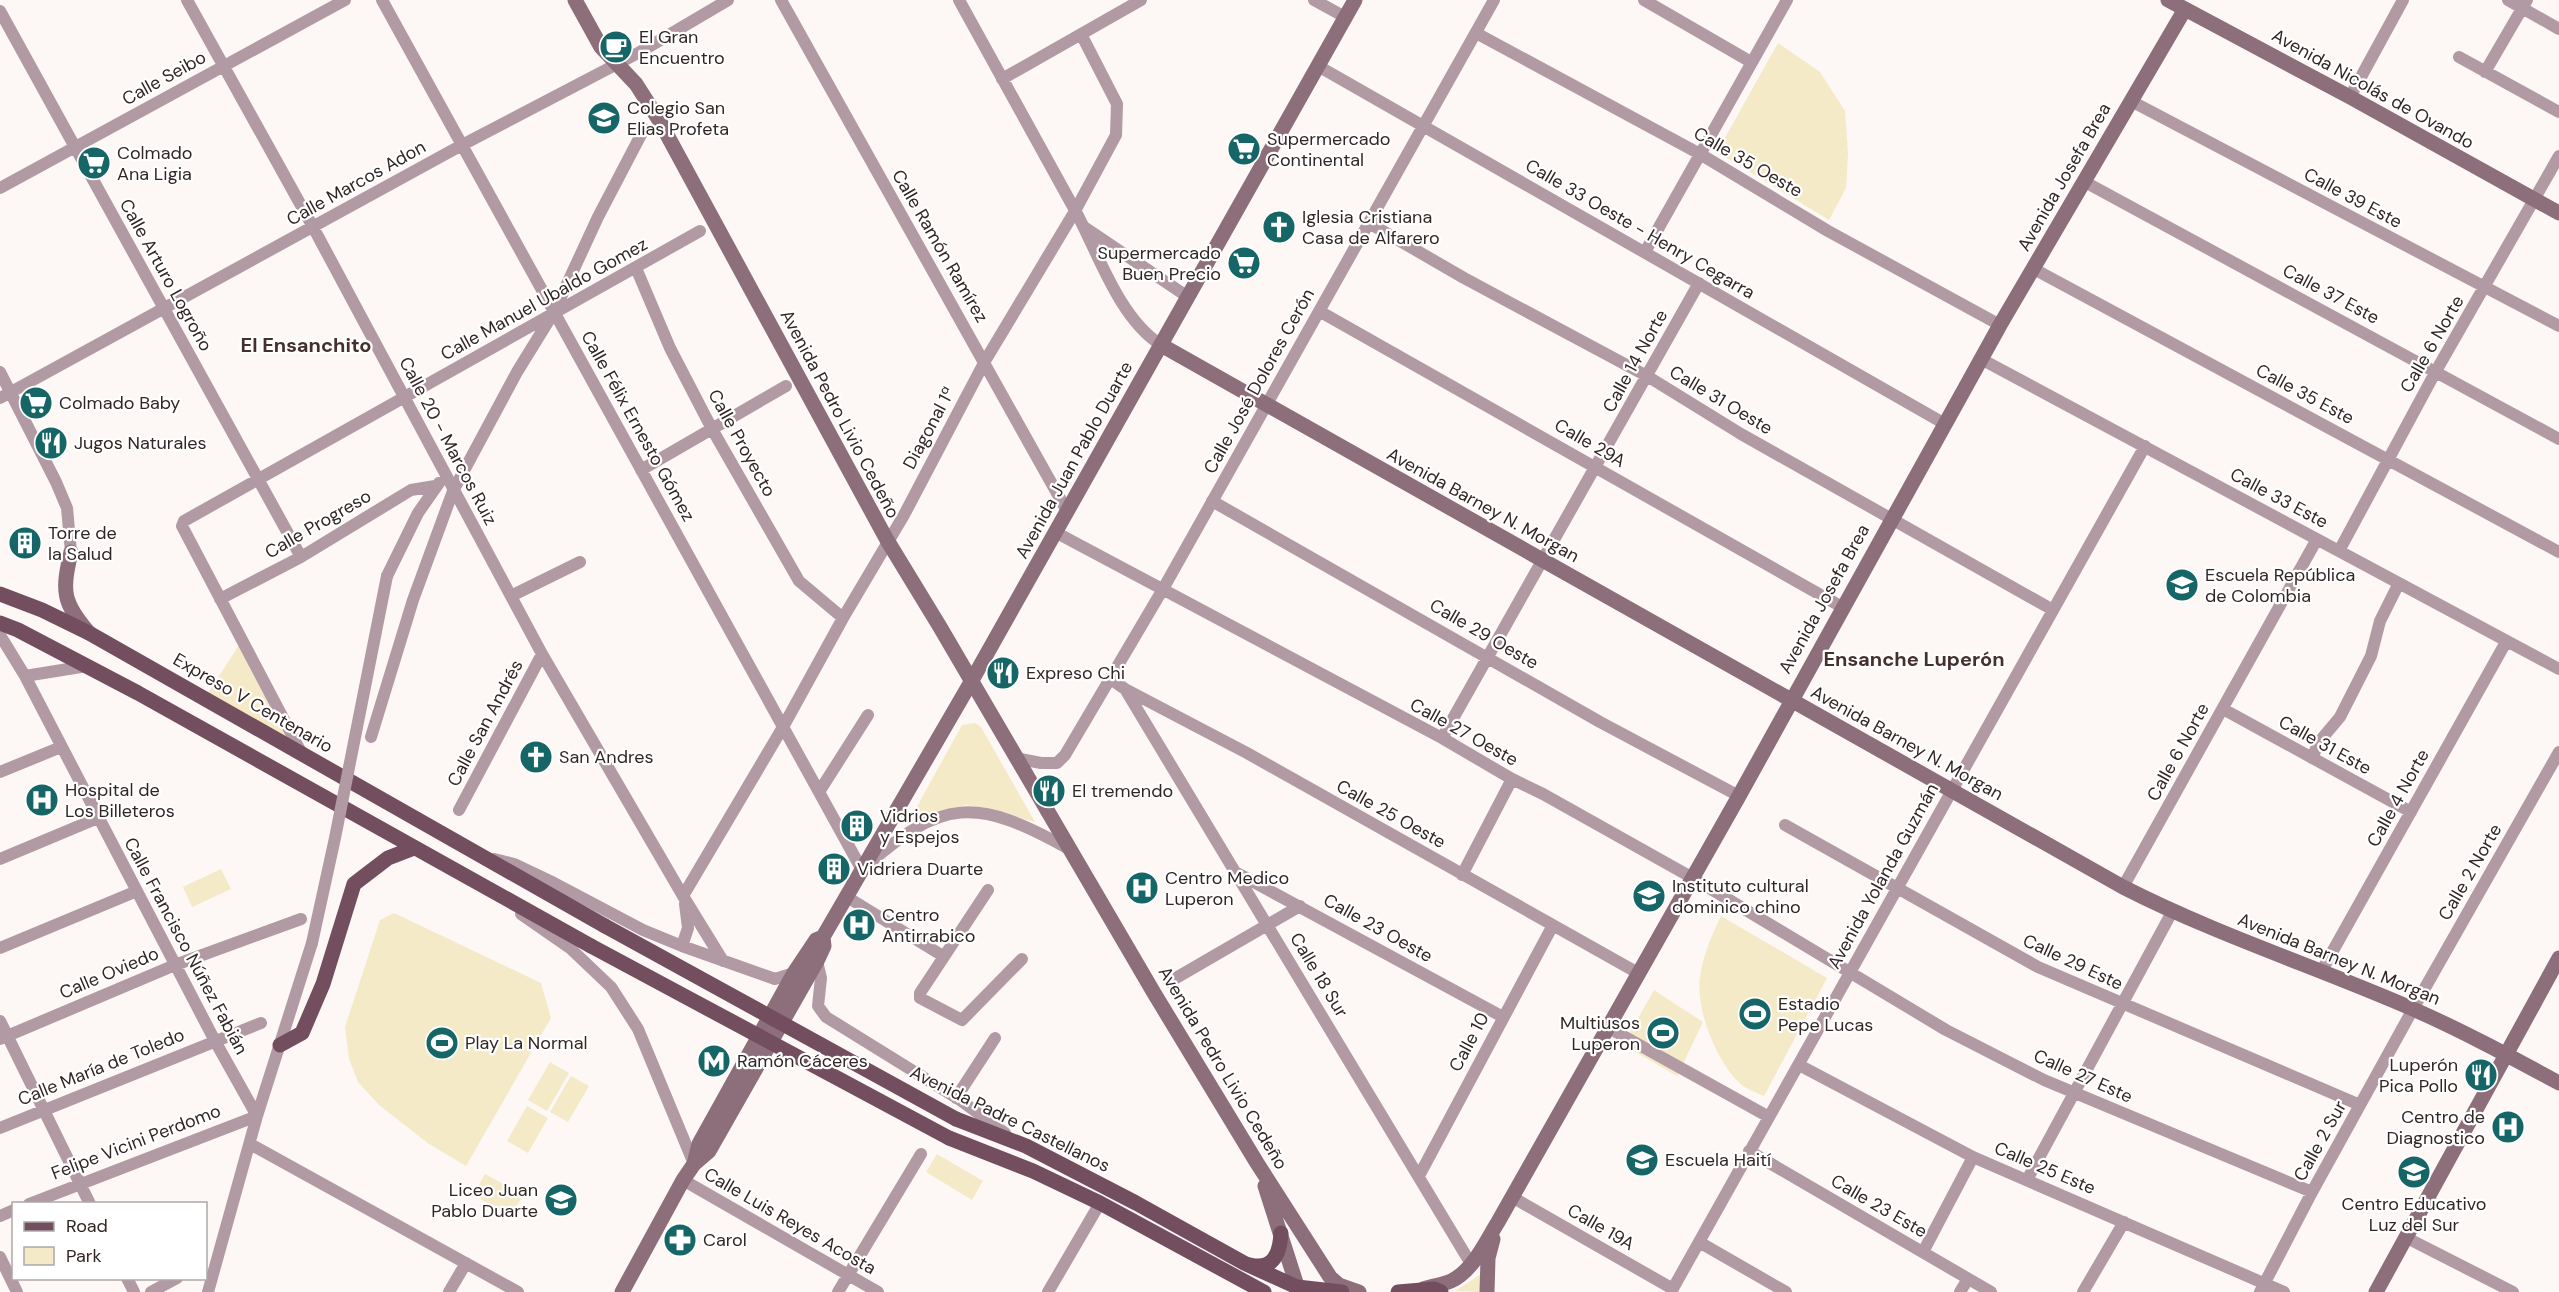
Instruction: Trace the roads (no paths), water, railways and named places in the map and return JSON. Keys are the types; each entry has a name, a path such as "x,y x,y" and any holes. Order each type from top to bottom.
{"main road":[{"name":"Avenida Pedro Livio Cedeño","path":"574,0 601,47 636,84 659,120 887,540 1257,1163 1330,1277 1339,1285 1359,1292"},
{"name":"Avenida Juan Pablo Duarte","path":"694,1164 709,1151 817,961 824,946 824,937 971,682 1355,0"},
{"name":"Avenida Nicolás de Ovando","path":"2168,0 2188,5 2559,213"},
{"name":"Avenida Josefa Brea","path":"1417,1290 1450,1282 1471,1264 1498,1222 2000,325 2188,5"},
{"name":"Avenida Barney N. Morgan","path":"1161,345 2123,887 2172,912 2413,1009 2507,1054 2559,1083"},
{"path":"71,552 66,573 66,595 71,613 89,633"},
{"name":"Expreso V Centenario","path":"0,594 42,610 89,633 605,926"},
{"path":"0,623 87,666 476,882"},
{"path":"280,1045 302,1033 323,984 354,884 388,858 414,848"},
{"name":"Avenida Padre Castellanos","path":"476,882 950,1138 1033,1171 1100,1203 1259,1291"},
{"name":"Avenida Padre Castellanos","path":"605,926 956,1119 1026,1146 1244,1263 1298,1289 1342,1292"},
{"name":"Avenida Juan Pablo Duarte","path":"694,1164 699,1144 794,973 816,939 824,937"},
{"path":"2376,1292 2559,958"},
{"path":"1257,1163 1298,1289"},
{"path":"622,1292 694,1164"},
{"name":"Avenida Josefa Brea","path":"1487,1292 1488,1258 1498,1222"},
{"path":"1244,1263 1260,1266 1276,1257 1281,1250 1281,1233"},
{"path":"1398,1292 1434,1289 1442,1292"}],"street":[{"name":"Calle 20 - Marcos Ruiz","path":"187,0 313,228 542,654 682,896 723,961"},
{"name":"Calle Seibo","path":"0,188 345,0"},
{"name":"Calle Félix Ernesto Gómez","path":"382,0 862,870"},
{"name":"Calle Marcos Adon","path":"5,395 462,145 616,64 728,0"},
{"name":"Calle Ramón Ramírez","path":"781,0 1067,511"},
{"path":"959,0 1128,310 1148,336 1161,345"},
{"path":"1002,79 1141,0"},
{"path":"1314,0 1345,17"},
{"name":"Calle José Dolores Cerón","path":"1015,758 1041,763 1057,763 1065,754 1163,589 1494,0"},
{"path":"1644,0 1751,62"},
{"path":"1645,252 1787,0"},
{"path":"2350,97 2403,0"},
{"path":"2508,0 2524,4 2559,29"},
{"path":"2485,72 2524,4"},
{"name":"Calle Arturo Logroño","path":"0,11 301,557"},
{"name":"Calle 35 Oeste","path":"1476,33 1700,154 1828,231 2000,325"},
{"name":"Diagonal 1ª","path":"682,896 783,728 887,540 904,514 985,361 1075,211 1116,135 1117,104 1081,34"},
{"path":"2459,57 2559,112"},
{"name":"Calle 33 Oeste - Henry Cegarra","path":"1318,66 1945,423"},
{"name":"Calle 39 Este","path":"2131,101 2559,326"},
{"path":"372,737 413,600 453,491 517,372 554,312 598,217 644,129"},
{"name":"Calle 6 Norte","path":"2339,550 2436,371 2486,288 2559,156"},
{"name":"Calle 37 Este","path":"2085,182 2559,439"},
{"name":"Calle 31 Oeste","path":"1369,223 1464,278 1647,376 1741,434 2054,610"},
{"path":"1083,226 1188,297"},
{"name":"Calle Manuel Ubaldo Gomez","path":"220,599 182,526 184,521 259,481 700,231"},
{"name":"Calle Proyecto","path":"636,268 670,348 712,429 799,581 843,618"},
{"name":"Calle 35 Este","path":"2034,269 2559,552"},
{"name":"Calle 14 Norte","path":"1442,738 1699,283"},
{"name":"Calle 29A","path":"1319,311 1842,607"},
{"name":"Calle 33 Este","path":"1981,359 2559,669"},
{"path":"0,372 5,395 56,482 67,508 71,552"},
{"path":"641,470 786,386"},
{"name":"Avenida Yolanda Guzmán","path":"1672,1290 2145,446"},
{"path":"208,1292 211,1260 250,1144 312,943 387,576 418,513 435,486 446,475"},
{"name":"Calle Progreso","path":"220,599 301,557 411,490 435,486"},
{"name":"Calle 29 Oeste","path":"1212,501 1600,722 1738,796"},
{"name":"Calle 27 Oeste","path":"1055,532 1543,794 1691,877 1850,973"},
{"name":"Calle 6 Norte","path":"2123,887 2317,539"},
{"path":"511,596 580,562"},
{"path":"2312,758 2319,742 2340,717 2371,656 2380,621 2398,583"},
{"path":"220,599 302,753"},
{"name":"Calle Francisco Núñez Fabián","path":"0,635 25,676 215,1041 257,1116"},
{"name":"Calle 4 Norte","path":"2321,972 2506,642"},
{"name":"Calle San Andrés","path":"459,810 542,654"},
{"path":"25,676 87,666"},
{"name":"Calle 18 Sur","path":"1111,679 1125,689 1471,1264"},
{"name":"Calle 25 Oeste","path":"1125,689 1247,753 1638,973"},
{"name":"Calle 31 Este","path":"2223,709 2411,812"},
{"path":"819,792 867,715"},
{"path":"0,772 61,747"},
{"name":"Calle 2 Norte","path":"2413,1009 2559,752"},
{"path":"1462,875 1512,779"},
{"path":"862,870 893,841 927,820 948,813 967,811 994,815 1020,824 1069,849"},
{"path":"0,860 98,818"},
{"name":"Calle 29 Este","path":"1785,825 2038,968 2360,1105"},
{"name":"Expreso V Centenario","path":"481,856 524,869 643,930 682,946 775,979 794,973"},
{"name":"Calle 23 Oeste","path":"1235,872 1503,1017"},
{"path":"476,882 570,948 611,987 638,1029 694,1164"},
{"path":"988,890 943,956 920,996 960,1020 1022,959"},
{"path":"0,948 137,891"},
{"path":"682,896 688,928 682,946"},
{"path":"847,897 943,956"},
{"path":"1169,982 1300,906"},
{"path":"2027,1180 2172,912"},
{"name":"Calle Oviedo","path":"4,1037 175,965 301,919"},
{"name":"Calle 10","path":"1419,1176 1553,925"},
{"path":"817,961 821,978 818,1006 826,1017 956,1098 989,1123 1026,1146"},
{"name":"Calle 27 Este","path":"1850,973 1946,1030 2074,1093 2312,1192"},
{"name":"Calle 2 Sur","path":"2263,1287 2312,1192 2413,1009"},
{"path":"0,1021 4,1037 89,1202"},
{"name":"Calle María de Toledo","path":"0,1128 42,1109 261,1023"},
{"path":"1607,1027 1769,1117"},
{"path":"956,1098 995,1038"},
{"name":"Calle 25 Este","path":"1799,1065 1973,1157 2124,1222 2263,1287 2284,1292"},
{"name":"Felipe Vicini Perdomo","path":"32,1202 257,1116"},
{"path":"250,1144 518,1292"},
{"name":"Calle 23 Este","path":"1749,1152 1991,1292"},
{"path":"838,1292 921,1154"},
{"path":"1923,1252 1973,1157"},
{"name":"Calle Luis Reyes Acosta","path":"683,1180 878,1292"},
{"name":"Calle 19A","path":"1512,1197 1672,1290"},
{"path":"1048,1292 1100,1203"},
{"path":"2084,1292 2124,1222"},
{"path":"2407,1238 2513,1292"},
{"path":"1699,1242 1786,1292"},
{"path":"0,1257 17,1292"},
{"path":"449,1292 466,1263"},
{"path":"1960,1292 1968,1279"},
{"path":"151,1292 173,1280"}],"place":[{"name":"El Gran Encuentro","path":"616,47"},
{"name":"Colegio San Elias Profeta","path":"604,118"},
{"name":"Supermercado Continental","path":"1244,149"},
{"name":"Colmado Ana Ligia","path":"94,163"},
{"name":"Iglesia Cristiana Casa de Alfarero","path":"1279,227"},
{"name":"Supermercado Buen Precio","path":"1244,263"},
{"name":"Colmado Baby","path":"36,403"},
{"name":"Jugos Naturales","path":"51,443"},
{"name":"Torre de la Salud","path":"25,543"},
{"name":"Escuela República de Colombia","path":"2182,585"},
{"name":"Expreso Chi","path":"1003,673"},
{"name":"San Andres","path":"536,757"},
{"name":"El tremendo","path":"1049,791"},
{"name":"Hospital de Los Billeteros","path":"42,800"},
{"name":"Vidrios y Espejos","path":"857,826"},
{"name":"Vidriera Duarte","path":"834,869"},
{"name":"Centro Medico Luperon","path":"1142,888"},
{"name":"Instituto cultural dominico chino","path":"1649,896"},
{"name":"Centro Antirrabico","path":"859,925"},
{"name":"Estadio Pepe Lucas","path":"1755,1014"},
{"name":"Multiusos Luperon","path":"1663,1033"},
{"name":"Play La Normal","path":"442,1043"},
{"name":"Ramón Cáceres","path":"714,1061"},
{"name":"Luperón Pica Pollo","path":"2481,1075"},
{"name":"Centro de Diagnostico","path":"2508,1127"},
{"name":"Escuela Haití","path":"1642,1160"},
{"name":"Centro Educativo Luz del Sur","path":"2414,1172"},
{"name":"Liceo Juan Pablo Duarte","path":"561,1200"},
{"name":"Carol","path":"680,1240"}],"district":[{"name":"El Ensanchito","path":"306,345"},
{"name":"Ensanche Luperón","path":"1914,659"}]}
